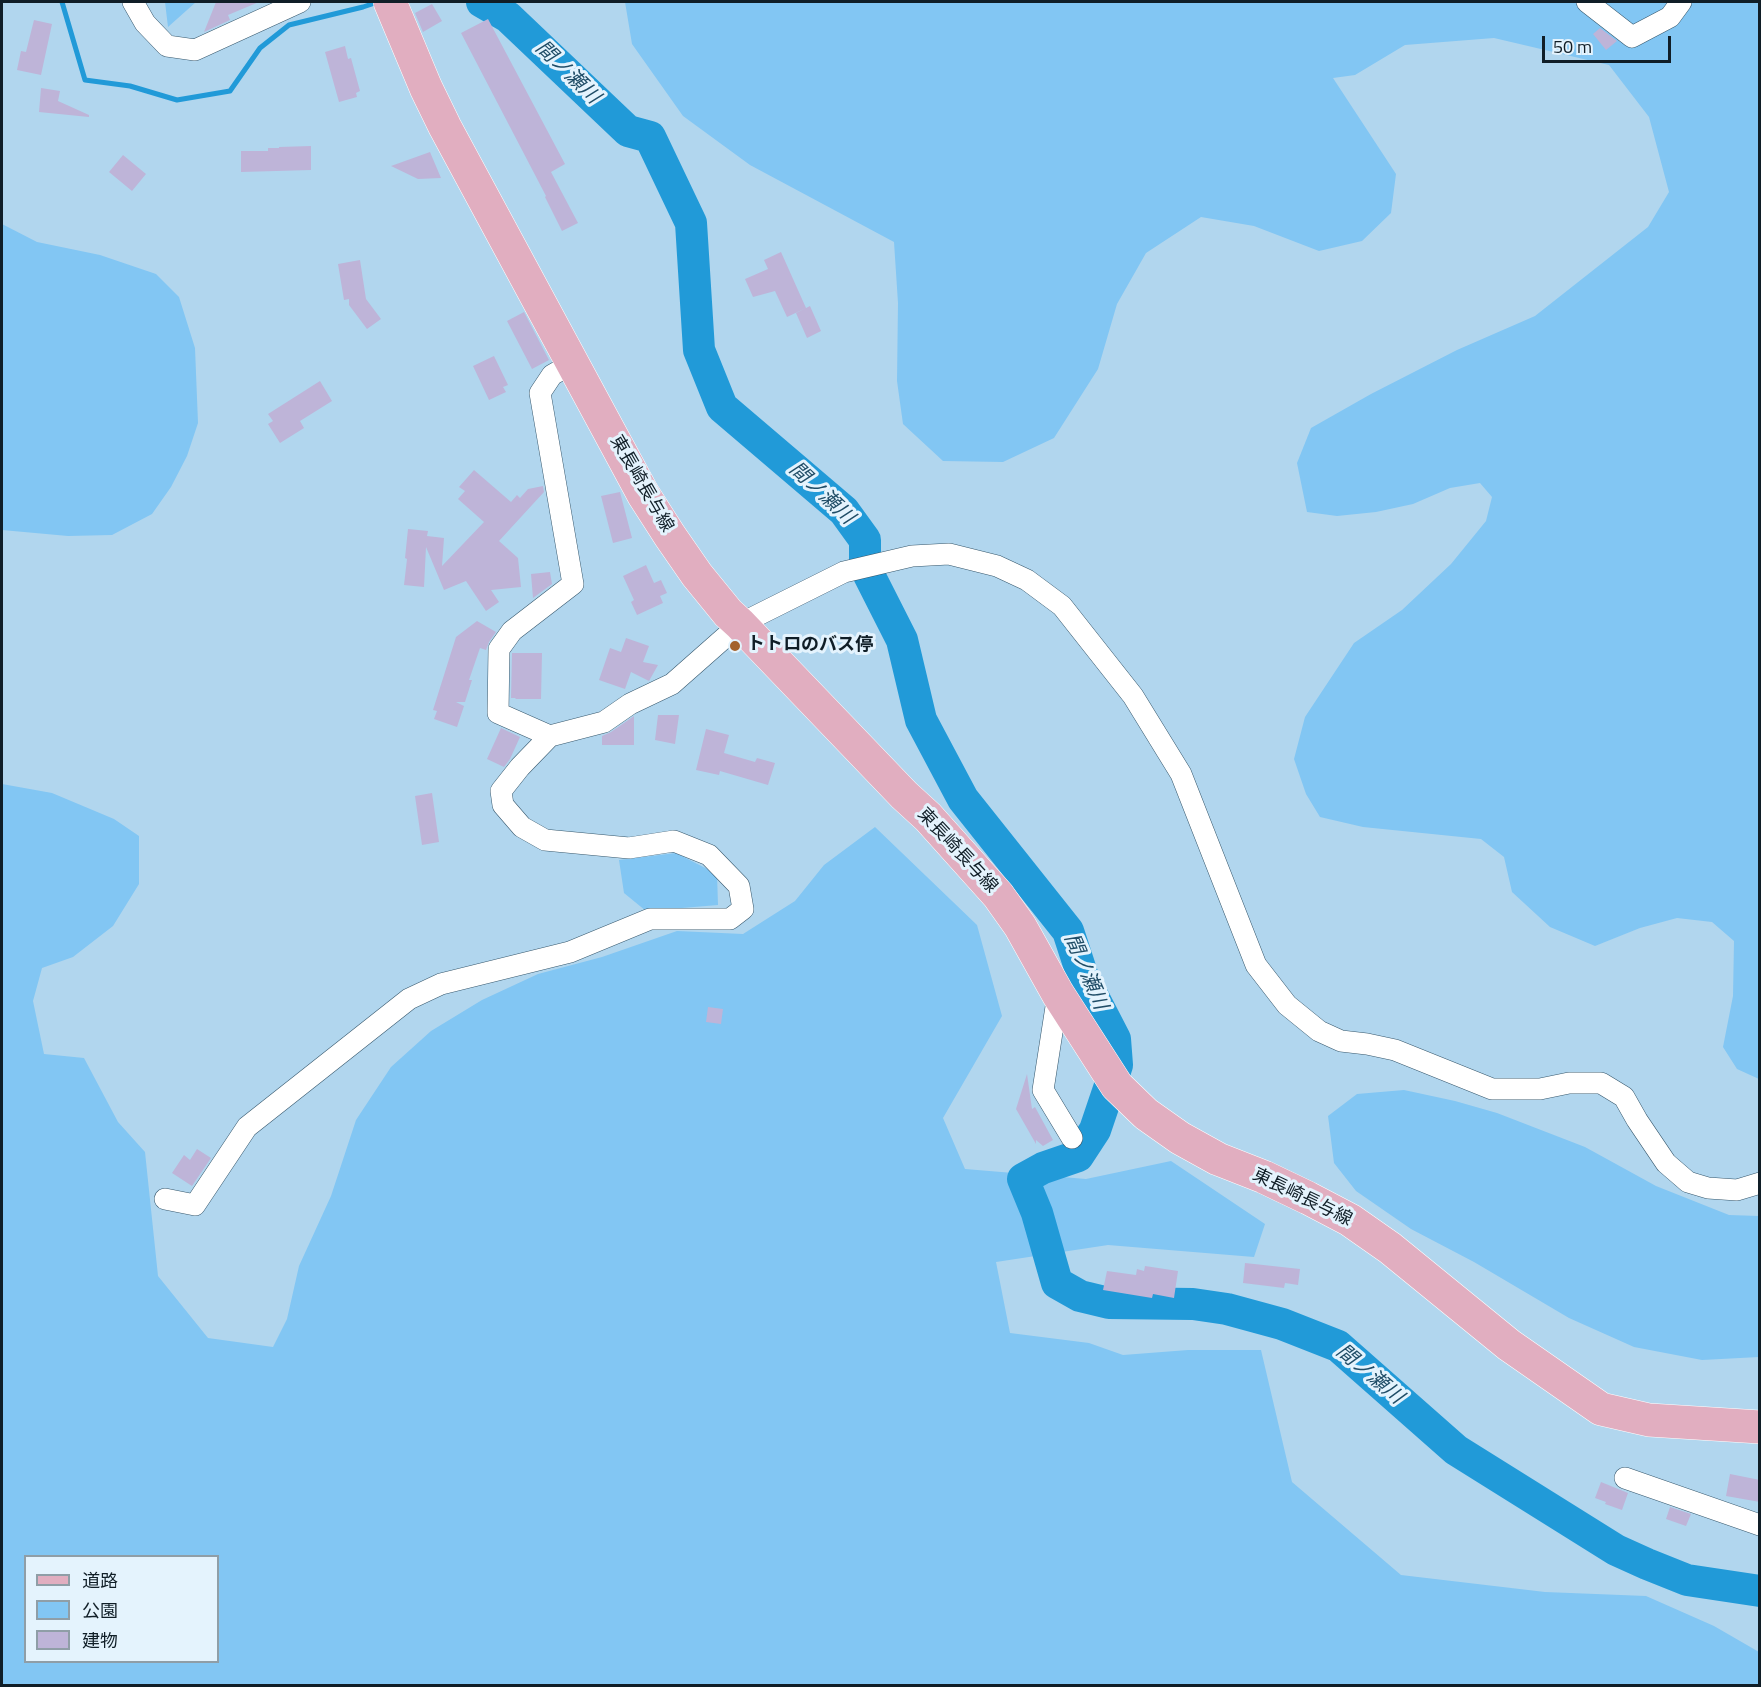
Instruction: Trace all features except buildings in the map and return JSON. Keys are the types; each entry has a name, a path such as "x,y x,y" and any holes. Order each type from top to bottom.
{"main road":[{"name":"東長崎長与線","path":"390,2 445,127 643,494 664,527 697,576 728,613 927,817 998,895 1020,926 1058,994 1117,1086 1146,1114 1180,1138 1218,1159 1264,1177 1350,1220 1390,1248 1509,1345 1601,1409 1649,1420 1760,1427"}],"street":[{"path":"133,2 145,23 167,46 195,50 300,2"},
{"path":"1587,2 1632,37 1670,16 1681,2"},
{"path":"550,736 498,713 499,649 512,631 573,584 540,393 552,375 573,363"},
{"path":"165,1199 195,1205 247,1127 408,999 441,984 570,952 650,919 730,919 743,909 739,886 709,855 674,841 629,848 545,840 522,827 503,805 501,791 550,736 604,722 630,704 672,684 740,624 844,572 912,556 949,554 997,566 1027,580 1062,606 1133,696 1181,774 1256,965 1287,1005 1319,1031 1341,1041 1395,1050 1492,1089 1540,1089 1569,1083 1601,1083 1624,1097 1666,1163 1688,1182 1708,1188 1737,1190 1760,1183"},
{"path":"1058,994 1044,1090 1072,1138"},
{"path":"1625,1478 1760,1525"}],"green space":[{"path":"165,2 196,2 168,27"},
{"path":"625,2 1759,2 1759,1079 1737,1069 1723,1047 1733,996 1734,941 1712,922 1677,918 1640,928 1595,946 1550,927 1512,892 1504,857 1481,839 1363,827 1320,817 1306,794 1294,759 1305,717 1354,643 1402,610 1451,564 1486,521 1492,497 1480,483 1450,488 1413,504 1376,512 1337,516 1307,512 1297,463 1311,428 1457,350 1535,316 1648,227 1669,192 1649,117 1609,65 1494,38 1405,45 1355,75 1333,78 1396,174 1391,213 1362,241 1319,251 1254,226 1201,217 1146,253 1117,304 1098,369 1054,438 1003,462 943,461 903,424 897,381 898,303 894,242 750,165 683,116 632,44"},
{"path":"2,224 37,242 100,255 156,274 179,297 195,348 198,423 187,456 171,487 152,514 112,535 68,536 2,530"},
{"path":"2,784 52,793 114,819 139,836 139,884 113,926 73,957 42,968 33,1001 44,1054 84,1058 118,1122 145,1152 158,1276 208,1338 273,1347 287,1319 299,1266 331,1196 356,1120 391,1067 431,1031 482,1000 538,974 602,957 677,931 743,934 795,901 824,865 875,827 977,925 1002,1016 943,1118 965,1169 1086,1179 1171,1161 1265,1224 1254,1257 1108,1245 996,1262 1010,1333 1089,1343 1123,1355 1188,1350 1261,1350 1292,1482 1401,1575 1545,1592 1646,1596 1714,1626 1759,1652 1759,1685 2,1685"},
{"path":"676,853 717,874 718,905 646,911 624,893 619,860"},
{"path":"1404,1090 1497,1113 1585,1147 1656,1186 1729,1215 1759,1216 1759,1357 1702,1360 1634,1347 1569,1318 1474,1262 1411,1229 1356,1191 1334,1163 1328,1116 1357,1094"}],"waterway":[{"path":"62,2 85,80 130,86 177,100 230,91 260,48 289,25 378,2"},
{"name":"間ノ瀬川","path":"482,2 508,17 628,131 650,137 691,223 699,350 722,407 844,511 865,540 865,567 902,640 921,720 963,799 1068,931 1083,977 1115,1039 1117,1065 1095,1130 1078,1156 1043,1168 1023,1179 1037,1213 1057,1283 1080,1296 1109,1303 1193,1304 1227,1309 1282,1324 1338,1346 1456,1450 1616,1550 1687,1580 1760,1591"}],"place":[{"name":"トトロのバス停","path":"735,646"}]}
